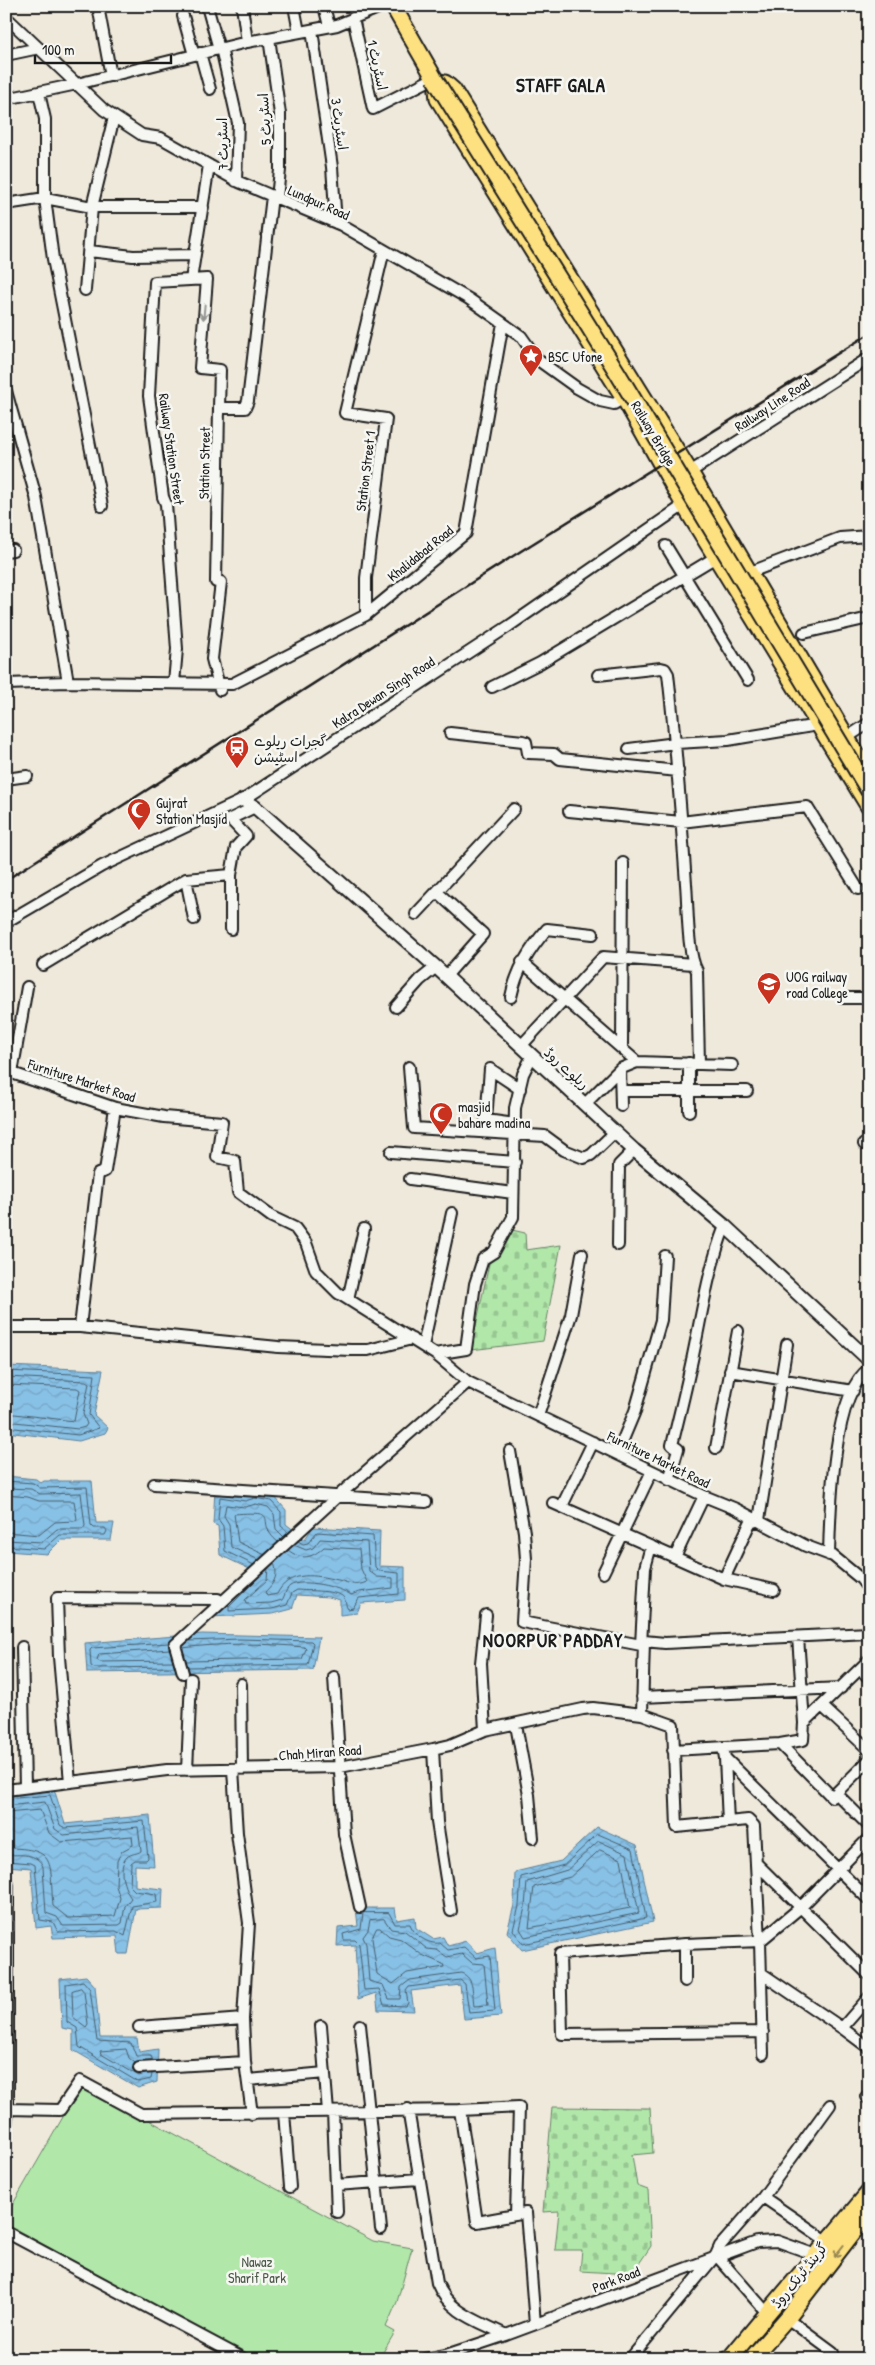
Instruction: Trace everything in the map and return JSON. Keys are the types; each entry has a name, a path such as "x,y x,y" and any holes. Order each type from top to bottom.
{"main road":[{"path":"393,6 435,80 438,99 624,398 684,506 869,807"},
{"path":"435,80 445,83 453,90 690,472 869,775"},
{"name":"Railway Bridge","path":"435,80 617,372 869,791"},
{"name":"گرینڈ ٹرنک روڈ","path":"729,2359 869,2192"},
{"name":"گرینڈ ٹرنک روڈ","path":"753,2358 867,2218"}],"street":[{"path":"98,6 111,76"},
{"name":"اسٹریٹ 7","path":"207,6 220,48 238,123 236,181"},
{"path":"242,6 247,42"},
{"path":"294,6 299,32"},
{"path":"324,6 329,26"},
{"path":"6,99 111,76 220,48 329,26 382,6"},
{"path":"183,16 210,89"},
{"name":"Lundpur Road","path":"6,17 114,117 142,135 161,138 236,181 336,223 469,299 521,336 538,360 576,388 600,401 614,404 624,398"},
{"name":"اسٹریٹ 1","path":"354,18 373,109 435,80"},
{"name":"اسٹریٹ 3","path":"312,30 332,167 336,223"},
{"name":"اسٹریٹ 5","path":"269,38 280,114 280,170 274,197"},
{"path":"6,55 39,48"},
{"path":"39,93 45,119 46,198 53,259 102,506"},
{"path":"85,290 92,207 114,117"},
{"path":"209,165 192,280 207,279 200,368 220,370 219,408"},
{"name":"Station Street","path":"219,687 212,659 221,582 216,582 219,408 245,408 248,400 274,197"},
{"path":"6,204 46,198 92,207 203,207"},
{"name":"Station Street 1","path":"366,615 366,578 386,419 344,413 384,250"},
{"path":"89,251 133,256 195,255"},
{"name":"Railway Station Street","path":"174,683 177,649 166,504 162,497 149,396 153,303 155,282 192,280"},
{"name":"Khalidabad Road","path":"219,687 232,684 366,615 466,533 503,323"},
{"name":"Railway Line Road","path":"690,472 869,358"},
{"path":"6,391 36,496 68,682"},
{"name":"Kalra Dewan Singh Road","path":"6,922 102,866 243,800 509,626 684,506"},
{"path":"748,573 840,538 869,536"},
{"path":"666,546 748,680"},
{"path":"492,687 540,663 716,557"},
{"path":"804,633 869,618"},
{"path":"598,675 665,670 668,674 676,743 693,964 697,970 694,1063 689,1091 689,1111"},
{"path":"6,684 68,682 174,683 219,687"},
{"path":"846,738 869,723"},
{"path":"628,748 728,740 818,725"},
{"path":"450,734 523,741 526,742 528,752 554,754 560,759 678,771"},
{"path":"6,779 27,776"},
{"name":"ریلوے روڈ","path":"243,800 255,807 436,967 634,1150 725,1226 869,1360"},
{"path":"231,929 231,875 236,847 246,836 230,819 255,807"},
{"path":"569,811 681,822 807,807 858,889"},
{"path":"416,914 514,810"},
{"path":"622,1049 623,862"},
{"path":"44,965 186,880 231,875"},
{"path":"186,880 194,919"},
{"path":"437,892 483,934 446,976"},
{"path":"512,997 516,975 522,962 546,928 594,934"},
{"path":"521,1046 603,957 693,964"},
{"path":"522,962 637,1062"},
{"path":"396,1007 420,980 436,967"},
{"path":"9,1072 27,987"},
{"path":"843,998 869,998"},
{"path":"435,1354 466,1349 475,1284 484,1259 494,1252 512,1218 515,1108 523,1074 532,1056"},
{"path":"585,1104 620,1069 637,1062 732,1065"},
{"path":"409,1067 414,1128 515,1136 544,1136 564,1150 584,1158 591,1155 615,1132"},
{"path":"515,1124 486,1120 490,1069 520,1089"},
{"path":"620,1069 621,1106"},
{"name":"Furniture Market Road","path":"9,1072 115,1108 164,1117 222,1122 217,1157 235,1161 238,1192 272,1217 294,1228 306,1242 316,1271 338,1293 435,1354 468,1382 652,1472 759,1520 806,1546 828,1555 861,1579 869,1590"},
{"path":"621,1091 747,1091"},
{"path":"80,1328 98,1174 105,1171 115,1108"},
{"path":"618,1245 619,1165 634,1150"},
{"path":"391,1152 515,1162"},
{"path":"410,1179 513,1194"},
{"path":"422,1346 452,1214"},
{"path":"669,1480 678,1449 672,1445 704,1297 714,1256 725,1226"},
{"path":"348,1299 364,1229"},
{"path":"538,1416 571,1315 582,1254"},
{"path":"617,1454 635,1410 661,1320 665,1256"},
{"path":"6,1327 80,1328 278,1347 351,1350 368,1350 412,1339"},
{"path":"716,1448 738,1331"},
{"path":"724,1579 750,1523 759,1520 787,1344"},
{"path":"828,1555 832,1476 845,1410 861,1374 869,1369"},
{"path":"730,1371 853,1391"},
{"path":"187,1770 187,1676 175,1645 338,1496 468,1382"},
{"path":"593,1442 558,1504 724,1579 774,1590"},
{"path":"510,1450 524,1532 526,1559 522,1622 642,1644 869,1634"},
{"path":"603,1573 652,1472"},
{"path":"154,1484 426,1502"},
{"path":"675,1557 704,1496"},
{"path":"642,1714 645,1568 651,1546"},
{"path":"70,1782 59,1657 57,1598 218,1599"},
{"path":"485,1730 481,1663 486,1616"},
{"path":"763,2054 754,1826 748,1820 677,1827 673,1750 780,1744 803,1740 804,1723 798,1637"},
{"path":"22,1647 25,1787"},
{"path":"804,1723 869,1660"},
{"path":"860,1669 869,1678"},
{"path":"334,1677 344,1834 360,1907"},
{"path":"241,1684 237,1769 237,1833 249,1923 243,2019 252,2114"},
{"path":"642,1697 841,1688"},
{"path":"822,1706 869,1750"},
{"name":"Chah Miran Road","path":"6,1790 167,1770 340,1767 433,1749 450,1745 485,1730 593,1708 642,1714 673,1724 673,1750"},
{"path":"516,1725 529,1795 533,1838"},
{"path":"780,1744 831,1796 869,1760"},
{"path":"723,1747 728,1822"},
{"path":"433,1749 437,1822 451,1911"},
{"path":"725,1758 839,1868 869,1900"},
{"path":"836,1793 869,1826"},
{"path":"763,2032 562,2034 560,1954 685,1944 760,1941 801,1906 869,1838"},
{"path":"756,1863 869,1975"},
{"path":"6,2129 8,1885"},
{"path":"685,1944 686,1981"},
{"path":"761,1973 869,2048"},
{"path":"842,2028 869,1997"},
{"path":"139,2027 243,2019"},
{"path":"360,2025 381,2229"},
{"path":"321,2026 331,2112 337,2212"},
{"path":"138,2068 246,2062"},
{"path":"248,2080 325,2073"},
{"path":"7,2109 60,2110 80,2081 141,2114 252,2114 519,2107 516,2215"},
{"path":"630,2359 716,2256 720,2246 763,2198 830,2105"},
{"path":"408,2109 437,2283 442,2295 458,2310 506,2335"},
{"path":"460,2110 478,2222 526,2213 535,2324"},
{"path":"284,2113 290,2187"},
{"path":"336,2185 419,2179"},
{"path":"763,2198 827,2241"},
{"path":"6,2232 244,2359"},
{"name":"Park Road","path":"425,2359 446,2355 506,2335 757,2242 777,2241 816,2255"},
{"path":"716,2256 768,2314"},
{"path":"786,2318 833,2352"},
{"path":"741,2345 753,2358"}],"green space":[{"path":"512,1230 525,1233 526,1250 561,1245 543,1341 471,1350 490,1259"},
{"name":"Nawaz Sharif Park","path":"82,2084 373,2241 412,2248 397,2302 386,2327 395,2332 379,2359 254,2359 6,2224 6,2216"},
{"path":"552,2107 650,2108 653,2153 632,2155 637,2186 648,2190 651,2246 632,2274 580,2271 582,2250 555,2250 559,2211 543,2212"}],"water":[{"path":"6,1366 103,1370 94,1415 108,1428 105,1433 79,1441 6,1432"},
{"path":"6,1476 36,1479 41,1483 44,1481 92,1481 96,1523 114,1523 111,1540 61,1540 47,1554 6,1551"},
{"path":"215,1490 245,1496 255,1493 274,1496 286,1510 286,1524 305,1539 313,1527 380,1531 379,1566 405,1567 405,1600 361,1603 357,1613 340,1615 340,1600 329,1597 297,1595 292,1609 273,1614 210,1617 258,1573 220,1555 218,1526 213,1524"},
{"path":"202,1634 319,1637 313,1670 87,1673 85,1643"},
{"path":"54,1789 65,1824 150,1815 154,1866 135,1865 135,1886 163,1889 162,1908 136,1909 128,1954 119,1954 117,1936 53,1938 51,1926 36,1928 31,1868 6,1866 6,1795"},
{"path":"597,1827 637,1845 653,1922 522,1950 507,1932 514,1905 515,1872 561,1861"},
{"path":"356,1908 395,1908 397,1920 415,1917 416,1928 433,1939 443,1937 448,1946 466,1941 477,1953 495,1948 501,2016 464,2019 460,1985 411,1991 414,2011 378,2010 376,1993 358,1999 355,1945 337,1946 338,1928 358,1926"},
{"path":"86,1976 95,1986 100,2038 137,2038 139,2052 158,2049 157,2082 138,2088 73,2050 73,2030 62,2028 60,1979"}],"railway":[{"path":"6,880 521,551 869,334"}],"place":[{"name":"BSC Ufone","path":"531,377"},
{"name":"گجرات ریلوے اسٹیشن","path":"237,769"},
{"name":"Gujrat Station Masjid","path":"139,831"},
{"name":"UOG railway road College","path":"769,1005"},
{"name":"masjid bahare madina","path":"441,1135"}],"district":[{"name":"STAFF GALA","path":"561,85"},
{"name":"NOORPUR PADDAY","path":"553,1640"}]}
